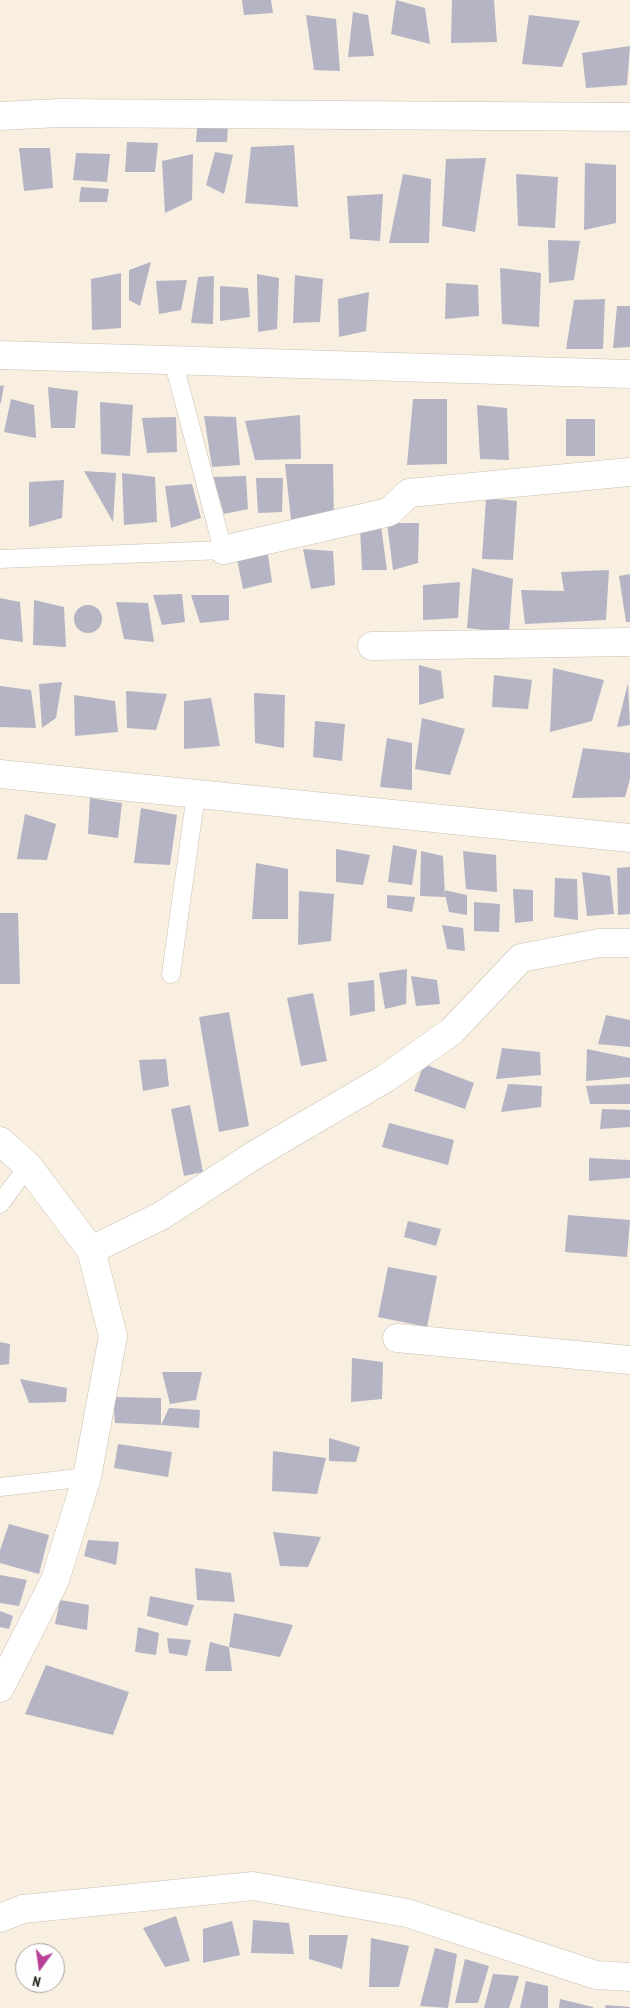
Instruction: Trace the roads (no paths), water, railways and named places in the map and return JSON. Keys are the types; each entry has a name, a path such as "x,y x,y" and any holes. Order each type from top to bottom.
{"street":[{"path":"0,116 59,113 630,117"},
{"path":"0,355 630,374"},
{"path":"223,550 389,512 409,492 630,472"},
{"path":"372,646 630,642"},
{"path":"0,774 630,838"},
{"path":"91,1250 161,1216 256,1154 386,1078 452,1031 520,958 600,943 630,943"},
{"path":"0,1141 28,1166 91,1250 113,1336 87,1477 55,1580 0,1688"},
{"path":"397,1338 630,1360"},
{"path":"0,1918 23,1909 253,1886 407,1913 596,1975 630,1977"}],"lane":[{"path":"0,559 223,550 173,360"},
{"path":"171,974 196,794"},
{"path":"0,1204 28,1166"},
{"path":"0,1487 87,1477"}]}
